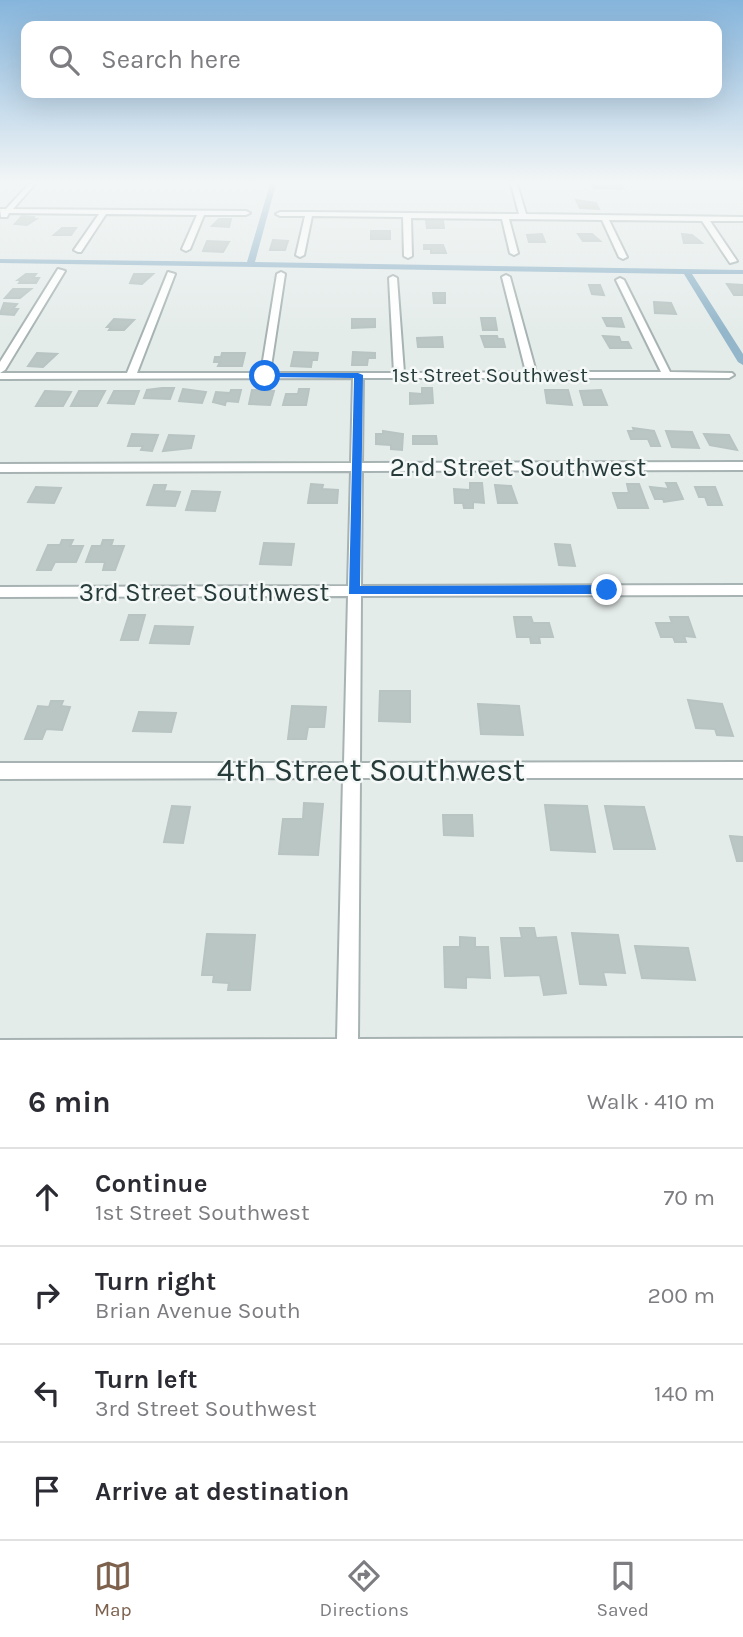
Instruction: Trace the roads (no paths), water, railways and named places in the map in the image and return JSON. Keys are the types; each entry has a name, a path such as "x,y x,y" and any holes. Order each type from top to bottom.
{"street":[{"path":"78,250 89,233"},
{"path":"186,249 193,233"},
{"path":"300,255 305,233"},
{"path":"407,233 408,256"},
{"path":"509,233 514,253"},
{"path":"612,233 623,257"},
{"path":"714,233 733,261"},
{"path":"0,370 61,271"},
{"path":"131,376 171,274"},
{"path":"265,376 281,274"},
{"path":"506,277 532,376"},
{"path":"393,278 399,375"},
{"path":"620,279 667,375"},
{"path":"347,1053 358,375"},
{"name":"1st Street Southwest","path":"0,376 729,375"},
{"name":"2nd Street Southwest","path":"0,468 743,466"},
{"name":"3rd Street Southwest","path":"0,592 743,590"},
{"name":"4th Street Southwest","path":"0,771 743,769"},
{"path":"0,1050 347,1053 743,1048"}],"waterway":[{"path":"250,265 259,233"},
{"path":"0,261 250,265"},
{"path":"250,265 686,271"},
{"path":"686,271 743,272"},
{"path":"686,271 743,362"}]}
